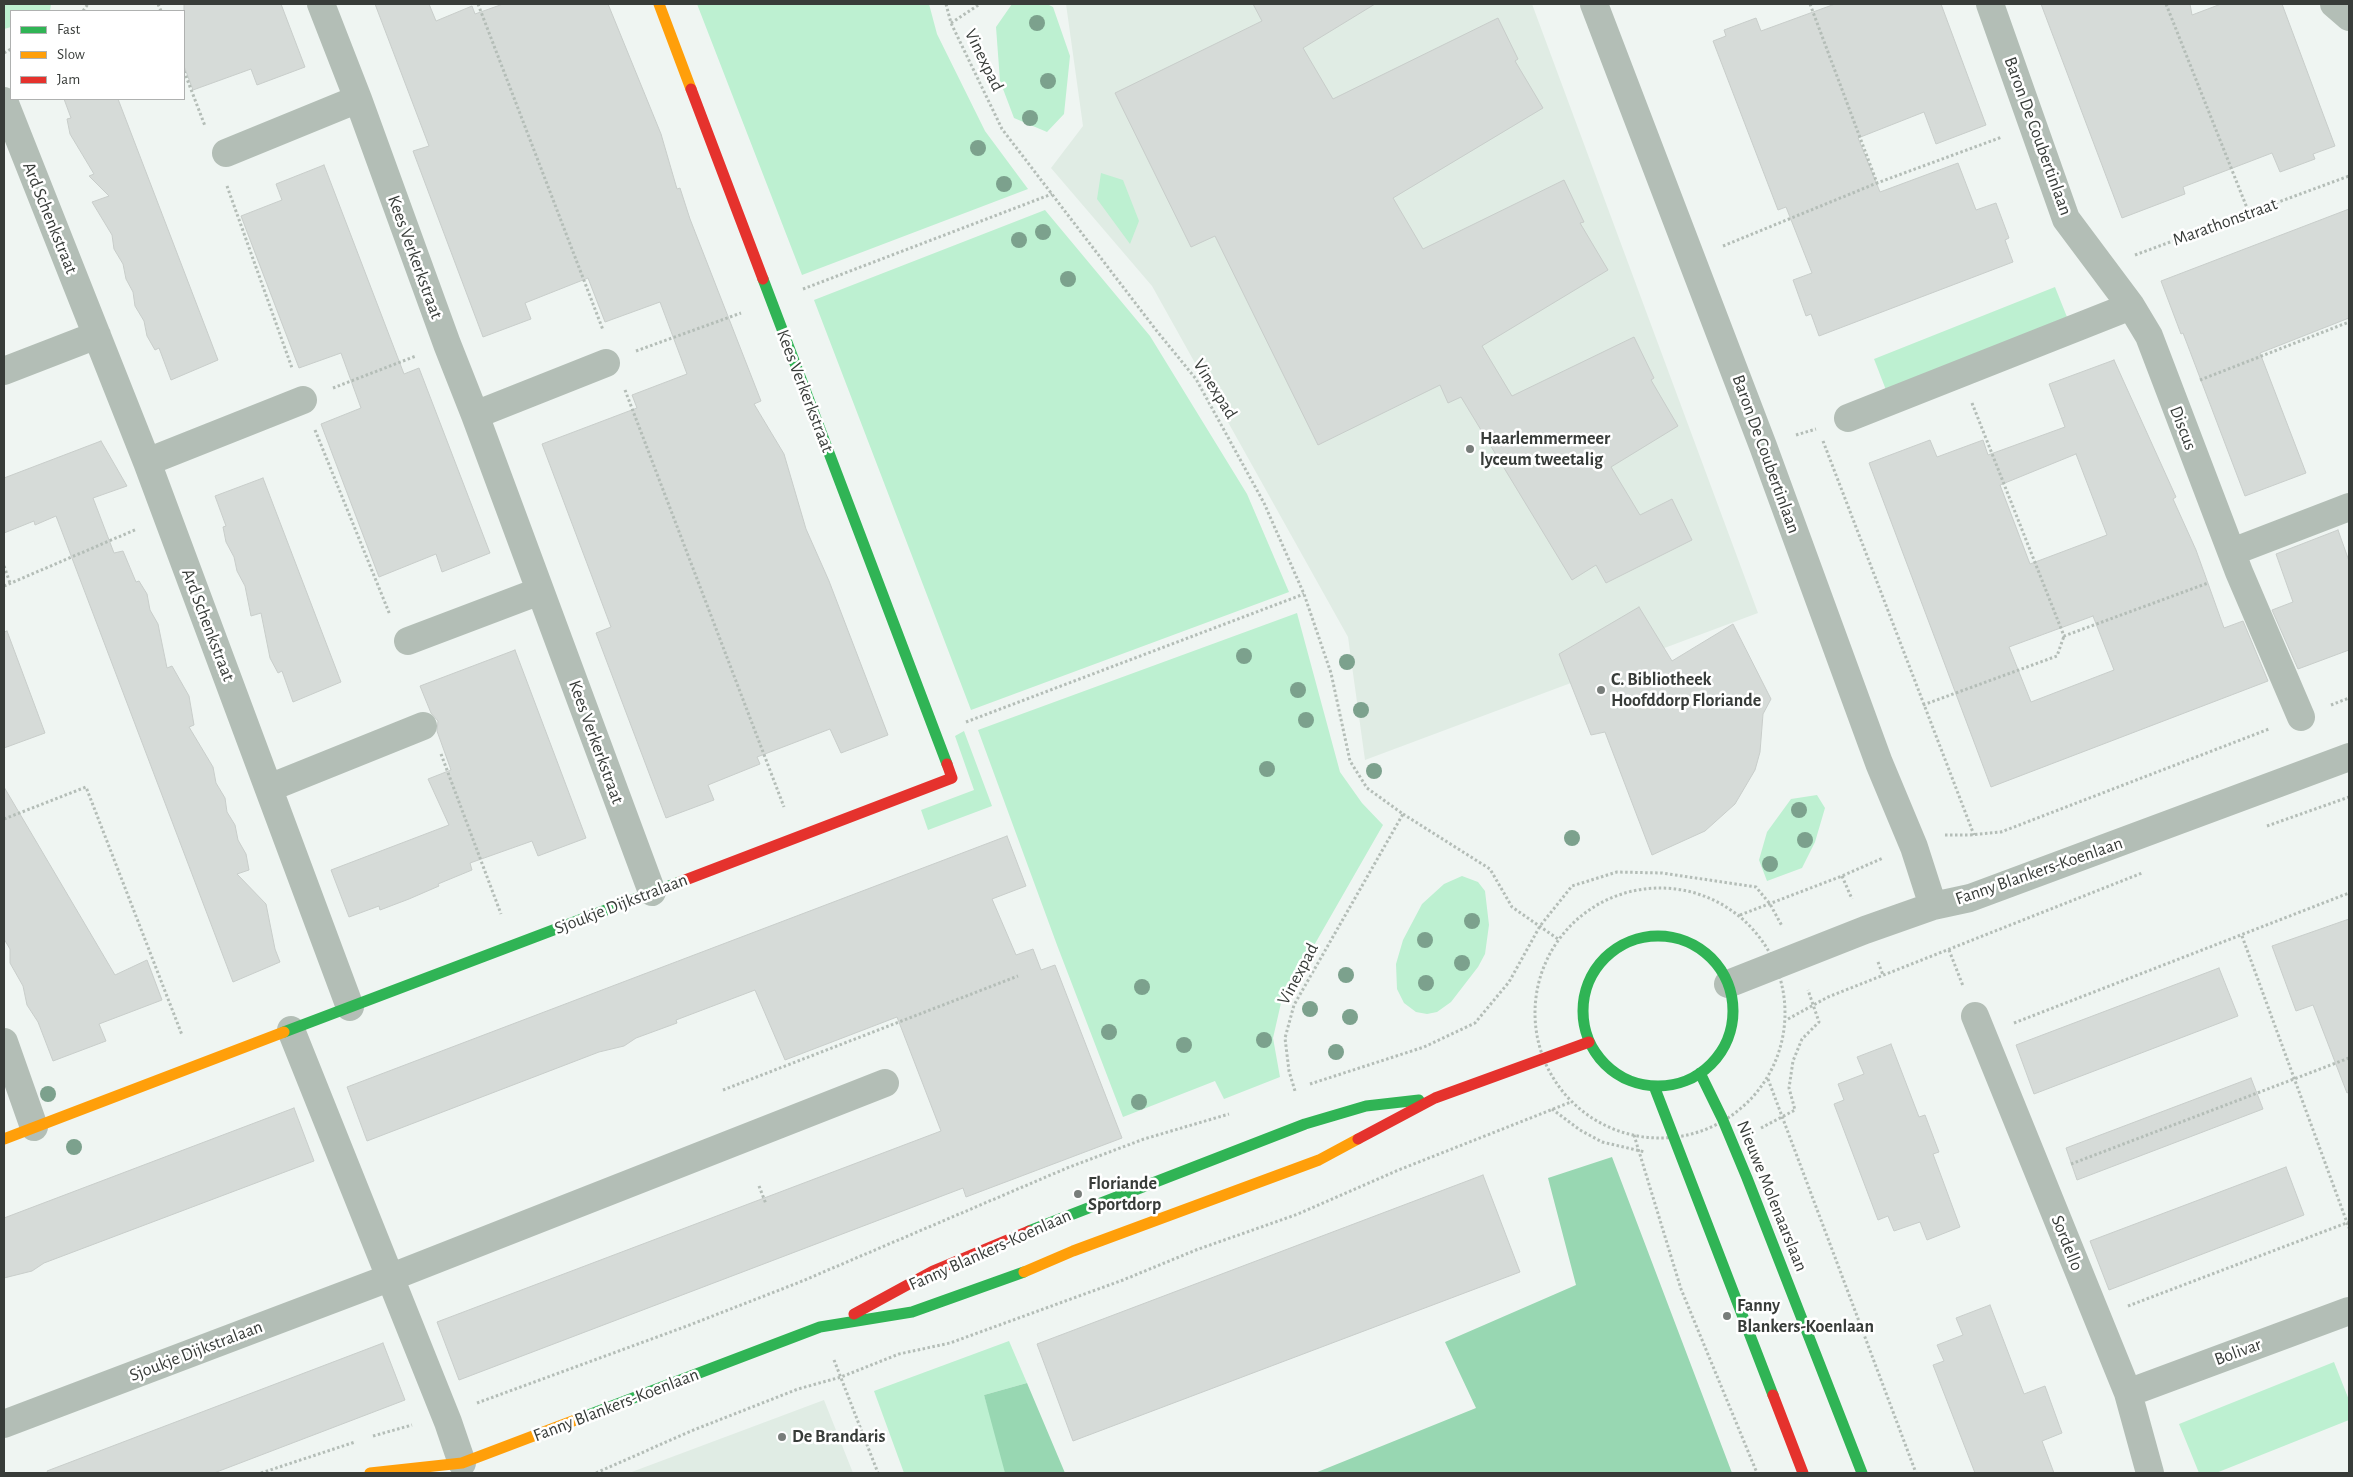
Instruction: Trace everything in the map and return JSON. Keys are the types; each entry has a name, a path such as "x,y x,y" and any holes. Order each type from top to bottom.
{"street":[{"name":"Kees Verkerkstraat","path":"321,4 652,892"},
{"name":"Kees Verkerkstraat","path":"659,4 952,778"},
{"name":"Baron De Coubertinlaan","path":"1594,4 1763,446 1879,763 1914,847 1933,906"},
{"name":"Baron De Coubertinlaan","path":"1990,4 2066,219 2131,306"},
{"path":"2334,4 2349,17"},
{"path":"226,153 358,99"},
{"name":"Ard Schenkstraat","path":"4,101 168,516 350,1007"},
{"path":"1848,418 2131,306"},
{"name":"Discus","path":"2131,306 2149,336 2235,562 2301,717"},
{"path":"4,371 97,335"},
{"path":"475,415 610,361"},
{"path":"147,462 303,400"},
{"path":"2235,562 2349,507"},
{"path":"408,641 540,591"},
{"path":"269,788 423,726"},
{"name":"Fanny Blankers-Koenlaan","path":"1728,984 1778,966 1865,930 1933,906 1970,898 2349,758"},
{"name":"Sjoukje Dijkstralaan","path":"4,1139 952,778"},
{"path":"1668,936 1694,944 1715,961 1728,984 1733,1008 1730,1033 1719,1056 1700,1073 1678,1084 1654,1086 1634,1082 1615,1073 1599,1059 1589,1042 1582,1015 1586,989 1598,965 1617,947 1642,937 1668,936"},
{"name":"Sordello","path":"1979,1026 2128,1393 2150,1473"},
{"path":"291,1030 448,1422 454,1467"},
{"path":"4,1042 34,1127"},
{"name":"Fanny Blankers-Koenlaan","path":"370,1473 454,1467 778,1342 833,1324 912,1312 1002,1281 1073,1251 1319,1160 1435,1098 1540,1058 1589,1042"},
{"name":"Nieuwe Molenaarslaan","path":"1700,1073 1722,1118 1862,1473"},
{"name":"Sjoukje Dijkstralaan","path":"4,1424 389,1278 885,1083"},
{"path":"1654,1086 1803,1473"},
{"name":"Fanny Blankers-Koenlaan","path":"833,1324 942,1267 1060,1218 1305,1124 1366,1106 1435,1098"},
{"name":"Bolivar","path":"2128,1393 2349,1311"}],"path":[{"path":"478,4 610,361 795,837"},
{"name":"Vinexpad","path":"946,4 951,23 1002,129 1196,379 1264,503 1304,594 1331,673 1350,761 1367,788 1403,814 1490,869 1512,907 1558,939"},
{"path":"951,23 980,4"},
{"path":"1810,4 1877,183"},
{"path":"2166,4 2248,213"},
{"path":"185,74 206,130"},
{"path":"1692,258 1877,183 2033,125"},
{"name":"Marathonstraat","path":"2101,268 2349,176"},
{"path":"226,184 303,400 391,618"},
{"path":"610,361 1052,194"},
{"path":"2170,392 2349,322"},
{"path":"303,400 447,344"},
{"path":"1922,705 2057,656 2064,636 1960,373"},
{"path":"1763,446 1848,418"},
{"path":"1818,428 1922,705 1974,835"},
{"path":"4,586 168,516"},
{"path":"2064,636 2235,562"},
{"path":"4,566 10,583"},
{"path":"935,734 1304,594"},
{"path":"1740,916 1946,834 1974,835 2001,832 2349,698"},
{"path":"440,751 512,945"},
{"path":"4,819 86,787 194,1066"},
{"path":"2259,830 2349,797"},
{"name":"Vinexpad","path":"1305,1124 1289,1072 1285,1038 1294,1005 1403,814"},
{"name":"Fanny Blankers-Koenlaan","path":"1788,1019 1828,997 2149,870"},
{"path":"1660,889 1694,892 1740,916 1755,928 1773,954 1785,986 1788,1019 1781,1053 1768,1079 1741,1107 1722,1118 1674,1134 1634,1135 1577,1109 1553,1083 1540,1058 1534,1041 1531,1019 1533,991 1542,965 1558,939 1588,913 1623,897 1660,889"},
{"path":"1949,950 1979,1026 2242,936 2349,893"},
{"path":"2242,936 2349,1228"},
{"path":"723,1090 1018,976"},
{"path":"2040,1176 2349,1058"},
{"path":"1768,1079 1916,1473"},
{"path":"596,1473 691,1431 798,1389 841,1377 899,1354 950,1343 1035,1314 1196,1250 1298,1214 1396,1171 1571,1102"},
{"path":"1634,1135 1681,1289 1757,1473"},
{"path":"759,1186 766,1204"},
{"path":"2097,1318 2348,1222"},
{"path":"841,1377 878,1473"}],"shaded area":[{"path":"4,4 51,4 50,10 10,10 10,27 4,29"},
{"path":"697,4 929,4 937,34 985,131 1028,189 802,275"},
{"path":"1012,4 1047,4 1053,7 1070,56 1064,114 1047,132 1014,118 1000,81 996,27"},
{"name":"Haarlemmermeer lyceum tweetalig","path":"1066,4 1532,4 1758,613 1365,760 1348,637 1152,286 1051,168 1083,126"},
{"path":"1101,173 1123,180 1139,221 1130,244 1097,199"},
{"path":"1045,210 1150,336 1247,494 1289,592 971,710 814,300"},
{"path":"2055,287 2067,317 1886,390 1874,359"},
{"path":"1297,613 1340,772 1362,803 1383,825 1281,1003 1273,1038 1280,1077 1224,1099 1215,1081 1123,1117 978,730"},
{"path":"964,731 992,806 928,830 921,810 974,790 955,736"},
{"path":"1817,795 1825,808 1815,842 1802,868 1767,881 1759,860 1767,832 1791,799"},
{"path":"1462,876 1478,882 1485,891 1489,925 1485,954 1478,967 1451,1002 1437,1012 1427,1014 1416,1012 1404,1003 1397,989 1396,964 1403,940 1422,904 1444,884"},
{"path":"1612,1157 1732,1473 1315,1473 1476,1408 1445,1342 1576,1285 1548,1178"},
{"path":"1009,1341 1027,1383 984,1395 1008,1473 904,1473 874,1391"},
{"path":"2334,1362 2349,1400 2349,1420 2216,1473 2199,1473 2179,1424"},
{"path":"1027,1383 1065,1473 1005,1473 984,1395"},
{"name":"De Brandaris","path":"824,1400 853,1473 629,1473"}],"building":[{"path":"184,4 281,4 305,67 257,85 251,69 193,90 185,69"},
{"path":"375,4 429,4 436,21 472,6 475,14 503,4 608,4 661,134 677,189 680,188 690,219 761,401 754,404 784,454 806,529 829,581 888,735 841,753 830,729 757,757 760,764 708,785 714,800 666,818 596,633 611,627 542,444 637,408 632,395 687,374 660,302 605,322 588,278 525,303 531,319 483,337 413,151 429,146"},
{"path":"1253,4 1375,4 1303,48 1333,99 1498,18 1518,59 1515,61 1543,108 1393,198 1423,249 1564,180 1584,222 1580,223 1608,270 1482,346 1512,396 1634,337 1654,378 1651,380 1678,426 1611,467 1640,515 1672,499 1692,540 1606,583 1596,565 1572,580 1461,397 1448,403 1440,385 1318,445 1215,236 1191,247 1115,93 1262,21"},
{"path":"1835,4 1941,4 1986,125 1936,144 1924,112 1858,138 1880,192 1958,163 1976,210 1996,203 2009,238 2005,240 2013,262 1819,336 1811,314 1806,316 1793,280 1812,273 1786,207 1778,210 1713,41 1726,36 1724,30 1756,18 1761,31"},
{"path":"2041,4 2190,4 2192,15 2221,4 2282,4 2335,146 2313,154 2315,159 2280,172 2272,153 2183,187 2185,194 2122,218"},
{"path":"64,100 118,100 218,360 171,380 159,348 155,350 147,336 144,321 135,306 133,292 126,279 123,264 114,249 112,235 92,202 109,196 89,176 94,174 70,134 67,119 71,118"},
{"path":"324,165 404,374 419,368 490,553 442,572 436,554 379,577 321,424 361,408 341,353 299,368 241,216 282,200 276,184"},
{"path":"2349,209 2349,318 2260,353 2306,473 2245,496 2183,333 2181,334 2161,281"},
{"path":"2114,360 2176,497 2173,499 2196,550 2224,628 2243,621 2268,681 1991,787 1869,463 1930,440 1937,457 1983,440 1988,455 2065,427 2049,384","holes":["2076,454 2107,535 2030,564 2000,485","2093,616 2114,670 2031,702 2009,647"]},
{"path":"101,441 127,486 93,498 114,553 123,551 136,582 139,581 147,594 150,610 158,624 167,668 172,666 189,696 194,725 189,727 213,767 216,783 225,798 227,812 235,825 238,840 246,854 249,870 237,874 266,904 275,949 280,962 233,982 56,516 35,525 34,521 4,533 4,478"},
{"path":"263,478 341,682 293,702 282,671 278,673 270,658 261,613 251,616 245,586 226,542 223,527 226,526 215,496"},
{"path":"2338,530 2349,561 2349,650 2298,669 2272,610 2293,602 2276,554"},
{"path":"1639,607 1672,661 1733,624 1771,699 1763,714 1760,752 1755,770 1735,804 1705,831 1652,855 1605,732 1591,735 1559,654"},
{"path":"7,631 45,733 4,748 4,632"},
{"path":"515,650 586,838 538,856 532,841 470,863 472,870 409,899 380,910 379,906 349,917 331,870 449,825 428,779 451,770 437,731 438,721 431,713 420,686"},
{"path":"4,787 115,975 147,960 162,1000 99,1024 106,1041 53,1061 38,1022 27,1005 23,986 10,963 10,949 4,939"},
{"path":"1007,836 1026,886 992,899 1016,955 1033,949 1041,970 1055,965 1122,1138 966,1197 963,1188 459,1380 437,1322 941,1131 897,1017 785,1060 755,990 676,1020 677,1023 636,1038 624,1046 599,1052 367,1141 347,1087"},
{"path":"2349,919 2349,1092 2347,1093 2313,1005 2296,1011 2272,946"},
{"path":"2219,968 2238,1016 2034,1094 2016,1045"},
{"path":"1891,1044 1919,1117 1925,1115 1939,1152 1933,1154 1960,1227 1927,1240 1920,1222 1894,1231 1888,1216 1878,1220 1834,1104 1844,1100 1838,1084 1864,1074 1857,1057"},
{"path":"2251,1078 2263,1109 2077,1180 2066,1148"},
{"path":"294,1108 314,1161 44,1263 32,1271 4,1278 4,1218"},
{"path":"2286,1167 2304,1215 2109,1290 2090,1241"},
{"path":"1483,1175 1520,1272 1073,1441 1037,1344"},
{"path":"1990,1305 2024,1394 2045,1386 2062,1433 2042,1441 2054,1473 1975,1473 1933,1365 1944,1361 1937,1345 1963,1335 1956,1318"},
{"path":"383,1343 405,1400 214,1473 48,1473 47,1471"}],"traffic: fast":[{"path":"763,279 947,764"},
{"path":"284,1032 680,882"},
{"path":"1658,936 1687,942 1711,958 1727,982 1733,1011 1727,1040 1711,1064 1687,1080 1658,1086 1629,1080 1605,1064 1589,1040 1583,1011 1589,982 1605,958 1629,942 1658,936"},
{"path":"1700,1073 1722,1118 1747,1178 1862,1473"},
{"path":"1654,1086 1773,1395"},
{"path":"1029,1231 1305,1124 1366,1106 1419,1100"},
{"path":"578,1419 820,1327 912,1312 1024,1272"}],"traffic: slow":[{"path":"659,4 691,89"},
{"path":"4,1139 284,1032"},
{"path":"1024,1272 1073,1251 1319,1160 1358,1139"},
{"path":"370,1473 462,1463 578,1419"}],"traffic: jam":[{"path":"691,89 763,279"},
{"path":"680,882 952,778 947,764"},
{"path":"1358,1139 1435,1098 1589,1042"},
{"path":"854,1314 933,1271 1029,1231"},
{"path":"1773,1395 1803,1473"}],"place":[{"name":"Haarlemmermeer lyceum tweetalig","path":"1470,449"},
{"name":"C. Bibliotheek Hoofddorp Floriande","path":"1601,690"},
{"name":"Floriande Sportdorp","path":"1078,1194"},
{"name":"Fanny Blankers-Koenlaan","path":"1727,1316"},
{"name":"De Brandaris","path":"782,1437"}]}
